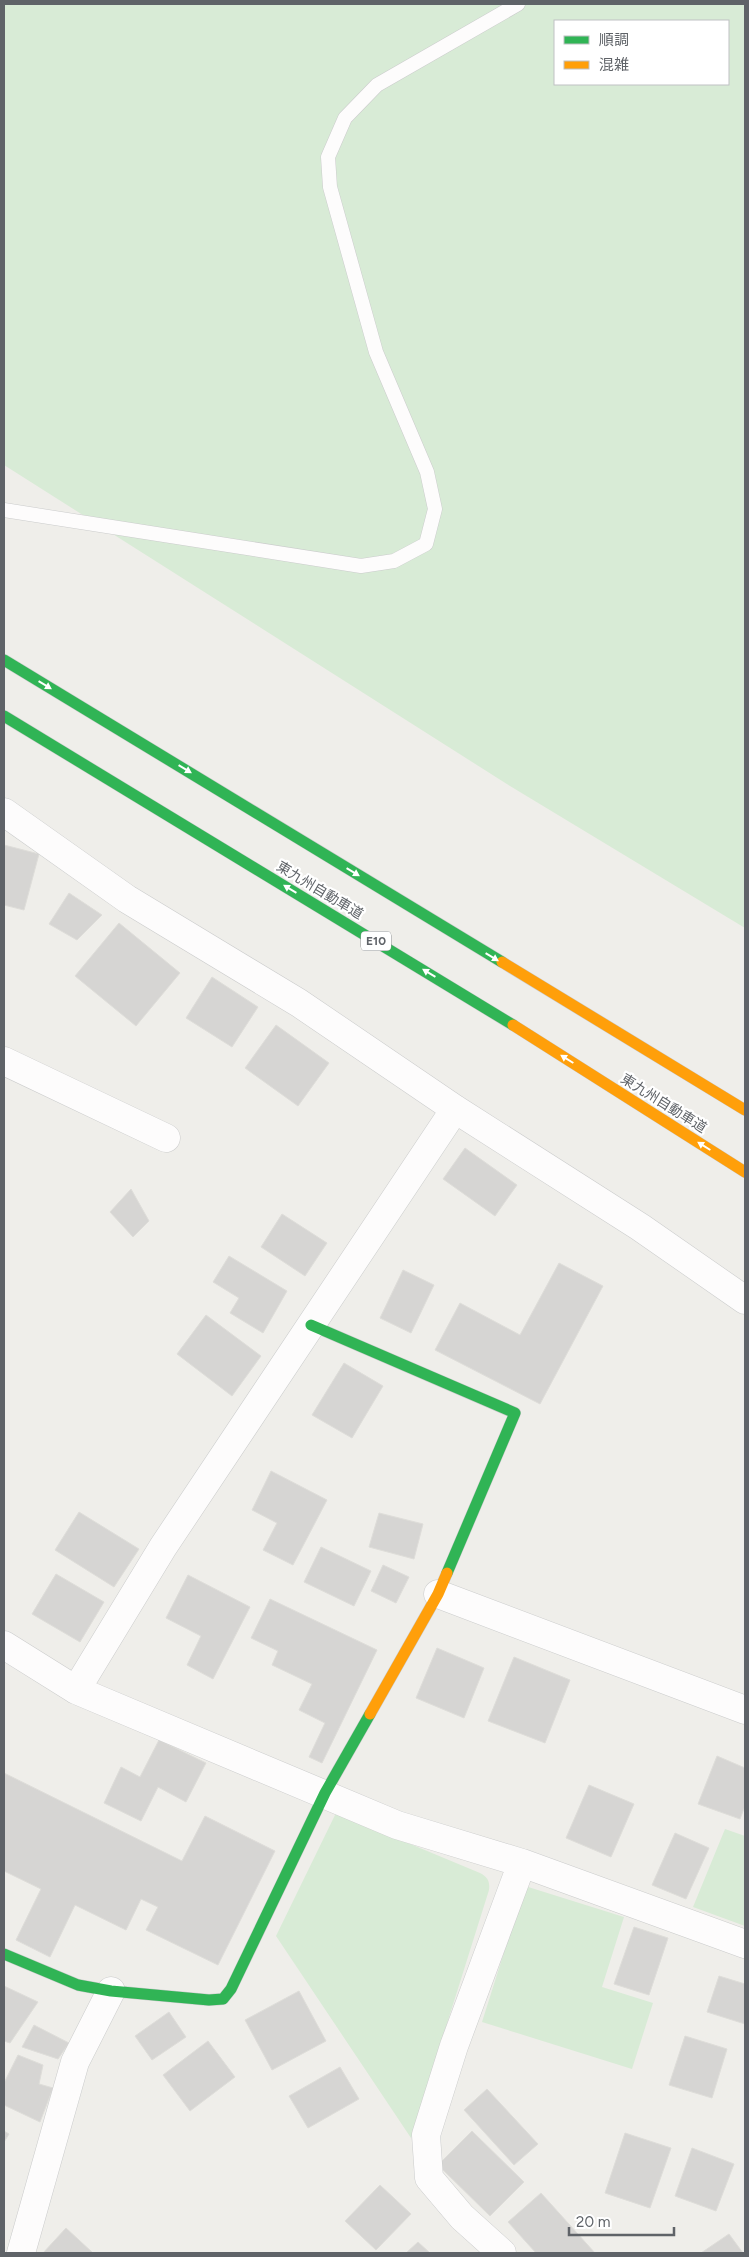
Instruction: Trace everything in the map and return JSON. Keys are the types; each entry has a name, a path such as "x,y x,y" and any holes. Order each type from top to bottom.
{"main road":[{"path":"4,660 745,1110"},
{"name":"東九州自動車道","path":"4,716 486,1008 745,1172"},
{"path":"4,1954 78,1985 111,1991 224,2000 232,1990 325,1793 438,1594 515,1414 311,1325"}],"street":[{"path":"4,812 128,899 298,1003 455,1109 640,1227 745,1300"},
{"path":"4,1061 166,1138"},
{"path":"76,1690 163,1547 455,1109"},
{"path":"438,1594 745,1710"},
{"path":"4,1646 76,1690 325,1793 397,1825 522,1863 745,1944"},
{"path":"502,2253 462,2217 429,2178 426,2135 454,2046 522,1863"},
{"path":"21,2253 75,2062 111,1991"}],"lane":[{"path":"4,510 361,566 394,561 426,544 436,509 427,472 376,352 330,187 328,157 345,118 377,85 518,4"}],"green space":[{"path":"4,4 745,4 745,928 510,786 4,465"},
{"path":"336,1813 480,1873 489,1882 489,1890 411,2138 276,1936"},
{"path":"725,1829 745,1836 745,1926 693,1907"},
{"path":"525,1886 624,1917 602,1987 653,2003 632,2069 482,2022"}],"building":[{"path":"4,845 39,854 24,910 4,905"},
{"path":"69,893 102,915 77,940 49,924"},
{"path":"119,923 180,973 136,1026 75,976"},
{"path":"212,977 258,1007 232,1047 186,1018"},
{"path":"276,1025 329,1063 298,1106 245,1068"},
{"path":"465,1148 517,1185 495,1216 443,1179"},
{"path":"131,1189 149,1221 133,1237 110,1212"},
{"path":"282,1214 327,1243 305,1276 261,1247"},
{"path":"229,1256 287,1291 263,1333 230,1313 239,1298 213,1282"},
{"path":"559,1263 603,1286 540,1404 435,1350 460,1303 520,1335"},
{"path":"403,1270 434,1285 411,1333 380,1318"},
{"path":"206,1315 261,1356 232,1396 177,1354"},
{"path":"344,1363 383,1386 352,1438 312,1415"},
{"path":"271,1471 327,1500 293,1565 263,1550 277,1523 252,1510"},
{"path":"79,1512 139,1549 114,1587 55,1550"},
{"path":"379,1513 423,1524 414,1559 369,1547"},
{"path":"321,1547 371,1571 354,1606 304,1582"},
{"path":"383,1565 409,1577 396,1603 371,1591"},
{"path":"56,1574 104,1602 80,1642 32,1614"},
{"path":"188,1575 250,1607 213,1679 187,1665 201,1636 166,1618"},
{"path":"270,1599 377,1650 322,1763 309,1757 325,1723 299,1710 312,1684 272,1665 278,1651 251,1638"},
{"path":"437,1648 484,1668 464,1718 416,1698"},
{"path":"514,1657 570,1680 545,1743 488,1721"},
{"path":"159,1740 206,1763 186,1802 158,1787 141,1821 104,1803 121,1767 140,1777"},
{"path":"717,1756 745,1768 745,1806 740,1819 698,1804"},
{"path":"4,1773 182,1861 205,1816 275,1851 218,1965 146,1930 158,1907 141,1899 126,1930 75,1905 50,1957 16,1940 41,1889 4,1871"},
{"path":"589,1785 634,1804 611,1857 566,1838"},
{"path":"675,1833 709,1848 686,1899 652,1885"},
{"path":"634,1927 668,1938 649,1995 614,1984"},
{"path":"719,1976 745,1984 745,2024 707,2012"},
{"path":"4,1986 38,2002 10,2043 4,2041"},
{"path":"299,1991 326,2041 272,2070 245,2020"},
{"path":"169,2012 186,2037 152,2060 135,2036"},
{"path":"34,2025 69,2043 58,2059 22,2047"},
{"path":"685,2036 727,2049 712,2098 669,2085"},
{"path":"208,2041 235,2077 190,2111 163,2075"},
{"path":"18,2055 43,2065 39,2084 53,2088 40,2122 4,2105 4,2083"},
{"path":"340,2067 359,2099 308,2128 289,2096"},
{"path":"487,2089 538,2144 514,2165 464,2110"},
{"path":"4,2131 9,2134 4,2142"},
{"path":"472,2131 524,2182 490,2216 438,2165"},
{"path":"625,2133 671,2148 650,2208 605,2193"},
{"path":"692,2148 734,2164 716,2211 675,2196"},
{"path":"380,2185 411,2214 376,2250 345,2221"},
{"path":"541,2193 595,2253 536,2253 508,2222"},
{"path":"66,2228 93,2253 43,2253"},
{"path":"729,2234 743,2253 701,2253"},
{"path":"418,2242 430,2253 406,2253"}],"traffic: fast":[{"path":"4,660 502,962"},
{"path":"4,716 513,1025"},
{"path":"311,1325 515,1413 447,1573"},
{"path":"4,1954 78,1985 111,1991 209,2000 223,1999 231,1989 325,1793 370,1714"}],"traffic: slow":[{"path":"502,962 745,1110"},
{"path":"513,1025 745,1172"},
{"path":"370,1714 438,1594 447,1573"}]}
